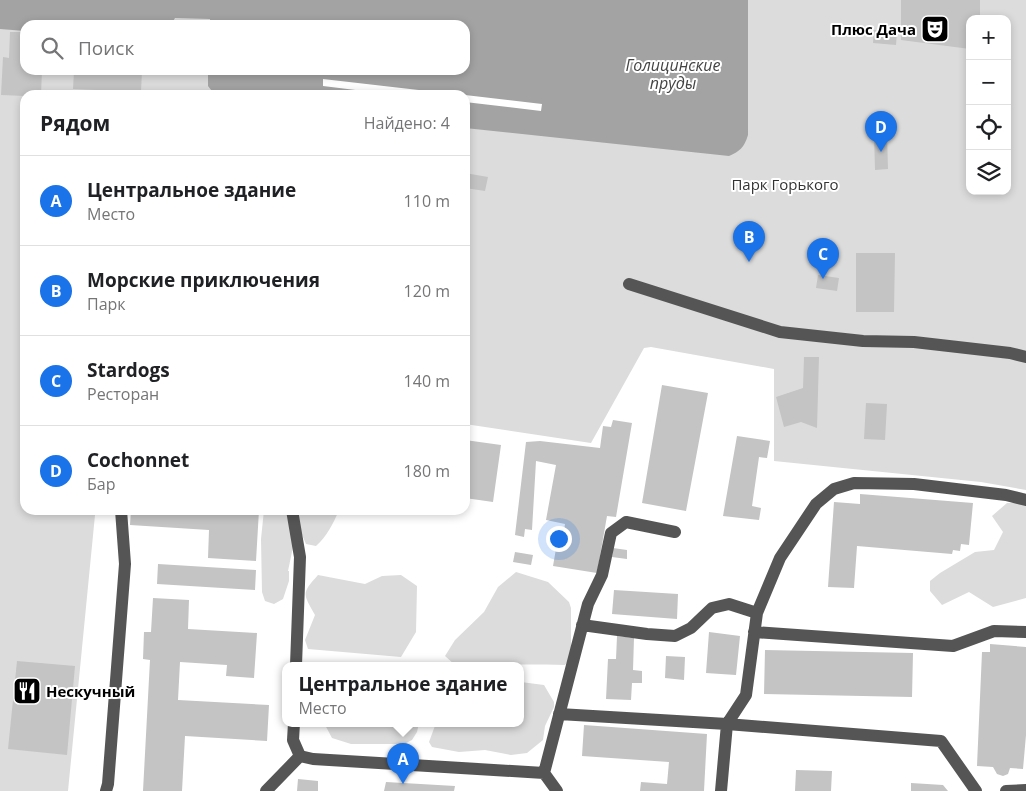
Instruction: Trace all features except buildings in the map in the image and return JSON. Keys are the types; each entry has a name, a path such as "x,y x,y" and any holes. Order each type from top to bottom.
{"lane":[{"path":"628,284 780,332 863,340 914,342 1010,353 1026,357"},
{"path":"721,791 727,724 746,695 757,613 780,558 816,504 834,489 854,482 914,484 1006,495 1026,500"},
{"path":"106,791 125,564 121,515"},
{"path":"293,515 300,557 296,662"},
{"path":"544,773 582,625 588,604 602,575 611,533 626,522 675,532"},
{"path":"582,625 675,636 692,628 712,608 729,604 757,613"},
{"path":"754,632 953,646 994,631 1026,632"},
{"path":"559,714 727,724 941,741 976,791"},
{"path":"294,727 293,740 300,756"},
{"path":"300,756 544,773"},
{"path":"266,791 300,756"},
{"path":"544,773 557,791"},
{"path":"1006,791 1026,790"}],"green space":[{"name":"Парк Горького","path":"0,0 1026,0 1026,490 981,482 774,461 774,369 651,347 644,348 591,443 470,425 470,90 20,90 20,515 95,515 68,791 0,791"},
{"path":"1007,503 1026,503 1026,598 993,607 969,592 942,605 930,591 930,581 975,552 994,550 1003,532 992,516"},
{"path":"263,515 290,515 293,547 288,571 289,581 283,599 274,604 265,601 262,592 261,539"},
{"path":"298,515 336,515 329,530 316,546 306,544 299,528"},
{"path":"516,572 548,582 569,602 571,608 571,658 565,665 524,665 524,662 452,662 445,656 455,640 484,612 498,587"},
{"path":"318,575 365,584 382,576 401,575 417,586 416,632 401,657 308,649 305,640 315,615 306,598 306,590"},
{"path":"524,682 544,685 554,702 554,707 545,726 543,740 527,753 511,755 485,750 459,752 432,747 429,742 435,727 524,727"},
{"path":"326,727 418,727 412,740 404,744 351,744 332,738"}],"water":[{"name":"Голицинские пруды","path":"0,0 748,0 748,135 741,148 729,156 470,129 470,90 211,90 208,86 208,75 470,75 470,20 210,20 175,18 174,20 20,20 20,31 0,29"}],"pier":[{"path":"323,79 419,90 355,90 323,86"},
{"path":"470,96 542,104 541,111 470,103"}],"place":[{"name":"Плюс Дача","path":"935,29"},
{"name":"Cochonnet","path":"881,152"},
{"name":"Морские приключения","path":"749,262"},
{"name":"Stardogs","path":"823,279"},
{"name":"Нескучный","path":"27,691"},
{"name":"Центральное здание","path":"403,784"}]}
